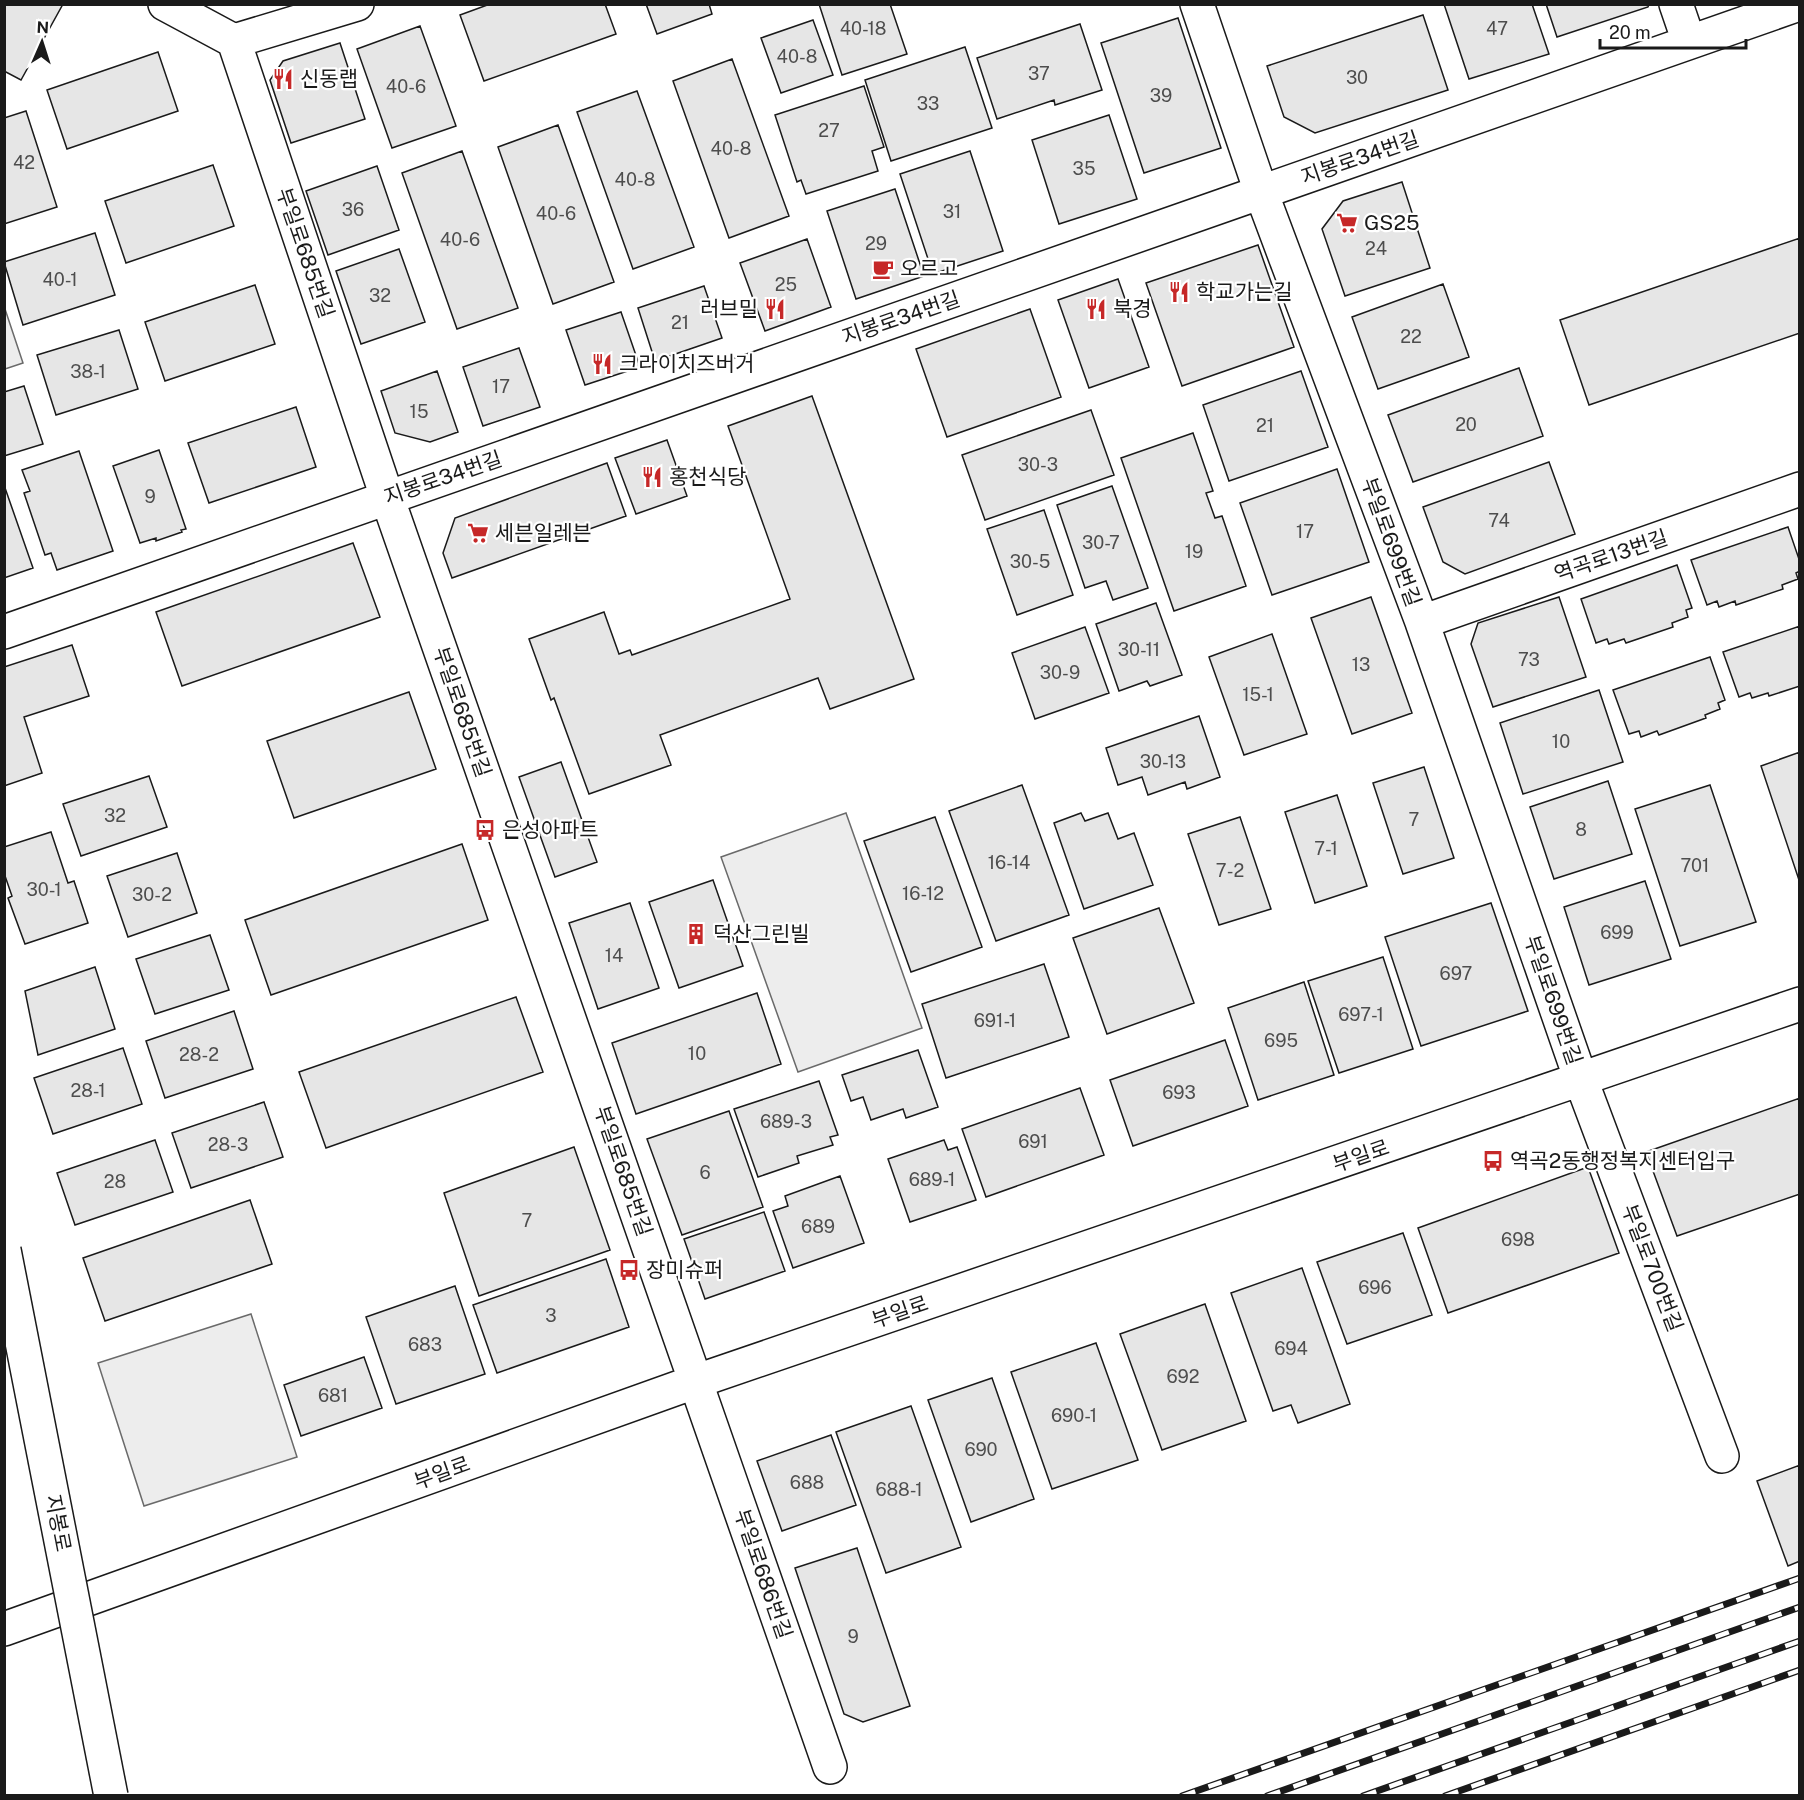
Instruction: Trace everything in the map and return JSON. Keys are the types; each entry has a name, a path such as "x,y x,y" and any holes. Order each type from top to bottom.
{"street":[{"path":"165,4 234,41 357,4"},
{"name":"부일로699번길","path":"1197,4 1261,192 1422,622 1581,1080"},
{"path":"1676,4 1689,42"},
{"name":"지봉로34번길","path":"4,632 1799,4"},
{"name":"부일로685번길","path":"234,41 387,497 697,1382"},
{"name":"역곡로13번길","path":"1422,622 1800,489"},
{"name":"부일로","path":"4,1629 697,1382 1800,1004"},
{"name":"부일로700번길","path":"1581,1080 1722,1456"},
{"name":"지봉로","path":"4,1250 111,1796"},
{"name":"부일로686번길","path":"697,1382 830,1767"}],"shaded area":[{"path":"4,306 23,363 5,369 4,369"},
{"path":"846,813 922,1028 798,1072 721,857"},
{"path":"251,1314 297,1457 144,1506 98,1363"}],"building":[{"path":"4,4 63,4 21,80 4,71"},
{"path":"490,4 605,4 616,34 484,81 460,15"},
{"path":"646,4 709,4 712,14 657,34"},
{"path":"819,4 890,4 907,54 842,75"},
{"path":"1444,4 1532,4 1549,54 1469,79"},
{"path":"1546,4 1649,4 1648,7 1557,37"},
{"path":"1423,15 1448,90 1315,133 1284,117 1267,66"},
{"path":"1178,18 1221,148 1144,173 1101,43"},
{"path":"813,20 833,75 781,93 761,38"},
{"path":"1080,24 1102,90 1055,105 1054,100 997,119 977,58"},
{"path":"420,26 456,126 392,148 357,49"},
{"path":"340,43 365,119 291,143 270,80 283,61"},
{"path":"965,47 992,128 891,161 865,80"},
{"path":"158,52 178,111 67,149 47,90"},
{"path":"732,59 789,216 729,238 673,81"},
{"path":"864,86 884,147 872,151 878,171 806,194 801,180 797,182 775,115"},
{"path":"637,91 694,247 633,269 577,112"},
{"path":"26,111 57,207 4,224 4,118"},
{"path":"1109,115 1137,199 1059,224 1032,140"},
{"path":"558,125 614,282 553,304 498,147"},
{"path":"462,151 518,308 457,329 402,173"},
{"path":"970,151 1003,251 933,274 900,174"},
{"path":"213,165 234,226 126,263 105,201"},
{"path":"377,166 399,230 328,255 306,191"},
{"path":"1402,182 1430,268 1345,296 1322,229 1343,201"},
{"path":"895,189 924,276 856,299 827,211"},
{"path":"95,233 115,295 23,325 4,262"},
{"path":"1800,238 1800,333 1589,405 1560,320"},
{"path":"807,239 831,307 765,331 740,263"},
{"path":"1258,245 1294,347 1182,386 1146,283"},
{"path":"399,249 425,322 361,344 336,271"},
{"path":"1118,279 1149,367 1089,388 1058,300"},
{"path":"1443,284 1469,357 1378,389 1352,317"},
{"path":"255,285 275,344 165,381 145,322"},
{"path":"704,286 722,338 655,361 638,308"},
{"path":"1030,309 1061,397 947,437 916,349"},
{"path":"621,312 640,367 585,385 566,330"},
{"path":"119,330 138,389 56,415 37,355"},
{"path":"519,348 540,407 483,426 463,367"},
{"path":"1519,368 1543,436 1413,482 1388,415"},
{"path":"437,371 458,432 430,442 395,433 381,391"},
{"path":"1301,371 1328,447 1229,481 1203,405"},
{"path":"24,386 43,444 4,456 4,392"},
{"path":"812,396 914,679 830,709 818,678 660,735 671,765 589,794 554,698 551,700 529,639 604,612 619,654 630,650 632,655 790,599 728,426"},
{"path":"296,407 316,467 209,503 188,443"},
{"path":"1091,410 1114,475 985,520 962,455"},
{"path":"1193,433 1213,491 1206,493 1215,518 1222,516 1246,586 1174,611 1121,458"},
{"path":"667,440 687,496 636,514 615,458"},
{"path":"159,450 186,529 156,541 156,538 140,543 113,466"},
{"path":"79,451 113,551 57,570 51,553 45,555 24,493 30,491 22,470"},
{"path":"1549,462 1575,534 1465,574 1443,562 1423,507"},
{"path":"607,463 626,516 452,578 443,553 455,518"},
{"path":"1337,469 1369,562 1272,595 1240,503"},
{"path":"4,485 33,568 4,578"},
{"path":"1112,486 1148,588 1113,600 1106,581 1085,588 1057,505"},
{"path":"1044,510 1073,595 1017,615 987,529"},
{"path":"1788,527 1800,562 1800,571 1796,573 1798,579 1782,585 1783,589 1736,605 1735,601 1719,607 1717,601 1707,605 1691,560"},
{"path":"353,543 380,617 182,686 156,612"},
{"path":"1677,565 1692,608 1686,610 1688,617 1672,623 1673,627 1626,643 1624,639 1609,644 1607,639 1596,643 1581,599"},
{"path":"1371,597 1412,713 1352,734 1311,618"},
{"path":"1559,597 1586,677 1493,707 1471,644 1478,623"},
{"path":"1156,603 1182,675 1150,686 1147,681 1119,691 1096,624"},
{"path":"1800,626 1800,686 1769,696 1768,693 1752,698 1750,693 1739,697 1723,652"},
{"path":"1085,627 1109,693 1035,719 1012,653"},
{"path":"1272,634 1307,734 1244,755 1209,657"},
{"path":"72,645 89,696 24,717 42,773 4,786 4,667"},
{"path":"1710,657 1725,700 1718,703 1720,709 1705,715 1706,718 1659,735 1657,731 1641,737 1639,731 1629,734 1613,690"},
{"path":"1599,690 1623,762 1523,794 1500,723"},
{"path":"409,692 436,769 294,818 267,741"},
{"path":"1199,716 1220,777 1187,789 1185,782 1148,795 1142,777 1118,785 1106,748"},
{"path":"1800,752 1800,883 1761,766"},
{"path":"561,762 597,862 555,877 519,777"},
{"path":"1424,767 1454,858 1403,874 1373,783"},
{"path":"149,776 167,827 81,856 63,804"},
{"path":"1608,781 1632,854 1554,879 1530,807"},
{"path":"1022,785 1069,915 996,941 949,811"},
{"path":"1710,785 1756,922 1680,946 1635,809"},
{"path":"1337,795 1367,886 1315,903 1285,812"},
{"path":"1081,813 1085,821 1108,813 1118,839 1134,833 1153,885 1084,909 1054,823"},
{"path":"935,817 982,947 911,972 864,841"},
{"path":"1240,817 1271,909 1219,925 1188,834"},
{"path":"51,832 68,883 74,881 88,923 25,944 8,898 12,896 4,873 4,847"},
{"path":"462,844 488,920 271,995 245,920"},
{"path":"177,853 197,913 128,937 107,876"},
{"name":"덕산그린빌","path":"713,880 743,966 679,988 649,902"},
{"path":"1645,881 1671,959 1589,985 1564,907"},
{"path":"630,903 659,988 598,1009 569,923"},
{"path":"1491,903 1528,1011 1421,1046 1385,937"},
{"path":"1159,908 1194,1003 1107,1034 1073,938"},
{"path":"210,935 229,990 155,1014 136,959"},
{"path":"1383,957 1413,1049 1339,1073 1308,981"},
{"path":"1044,964 1069,1037 946,1078 922,1004"},
{"path":"95,967 115,1029 38,1055 25,991"},
{"path":"1304,982 1334,1075 1258,1100 1228,1008"},
{"path":"757,993 781,1064 636,1114 612,1043"},
{"path":"516,997 543,1072 326,1148 299,1072"},
{"path":"234,1011 253,1069 165,1098 146,1041"},
{"path":"1225,1040 1248,1106 1133,1146 1110,1080"},
{"path":"123,1048 142,1104 53,1134 34,1078"},
{"path":"918,1050 938,1107 906,1118 903,1109 871,1120 863,1097 851,1101 842,1075"},
{"path":"819,1081 838,1135 830,1137 833,1145 797,1156 799,1163 758,1177 734,1109"},
{"path":"1080,1088 1104,1155 986,1197 962,1129"},
{"path":"1800,1098 1800,1194 1677,1236 1646,1152"},
{"path":"264,1102 283,1157 191,1188 172,1133"},
{"path":"729,1111 763,1207 682,1235 647,1139"},
{"path":"155,1140 173,1192 75,1225 57,1173"},
{"path":"944,1140 948,1150 957,1147 976,1200 910,1222 888,1159"},
{"path":"574,1147 610,1250 479,1296 444,1193"},
{"path":"1588,1167 1619,1253 1448,1313 1418,1228"},
{"path":"840,1176 864,1243 793,1268 773,1211 788,1206 785,1196"},
{"path":"250,1200 272,1264 105,1321 83,1258"},
{"path":"764,1212 785,1271 705,1299 684,1239"},
{"path":"1403,1233 1432,1315 1347,1344 1317,1262"},
{"path":"606,1259 629,1327 497,1373 473,1305"},
{"path":"1302,1268 1350,1404 1298,1423 1291,1405 1273,1411 1231,1293"},
{"path":"455,1286 485,1374 396,1404 366,1317"},
{"path":"1205,1304 1246,1421 1162,1450 1120,1334"},
{"path":"1096,1343 1138,1460 1052,1489 1011,1372"},
{"path":"364,1357 382,1408 301,1436 284,1385"},
{"path":"992,1378 1034,1499 971,1522 928,1400"},
{"path":"911,1406 961,1547 886,1573 836,1432"},
{"path":"831,1435 856,1505 782,1531 757,1461"},
{"path":"1800,1465 1800,1561 1788,1566 1757,1481"},
{"path":"857,1548 910,1706 863,1722 844,1714 795,1568"}],"railway":[{"path":"1182,1796 1800,1578"},
{"path":"1267,1796 1800,1607"},
{"path":"1363,1796 1800,1641"},
{"path":"1445,1796 1800,1670"}],"place":[{"name":"신동랩","path":"283,79"},
{"name":"GS25","path":"1347,223"},
{"name":"오르고","path":"883,269"},
{"name":"학교가는길","path":"1179,292"},
{"name":"러브밀","path":"775,309"},
{"name":"북경","path":"1096,309"},
{"name":"크라이치즈버거","path":"602,364"},
{"name":"홍천식당","path":"652,477"},
{"name":"세븐일레븐","path":"478,533"},
{"name":"은성아파트","path":"485,830"},
{"name":"덕산그린빌","path":"696,934"},
{"name":"역곡2동행정복지센터입구","path":"1493,1161"},
{"name":"장미슈퍼","path":"629,1270"}]}
